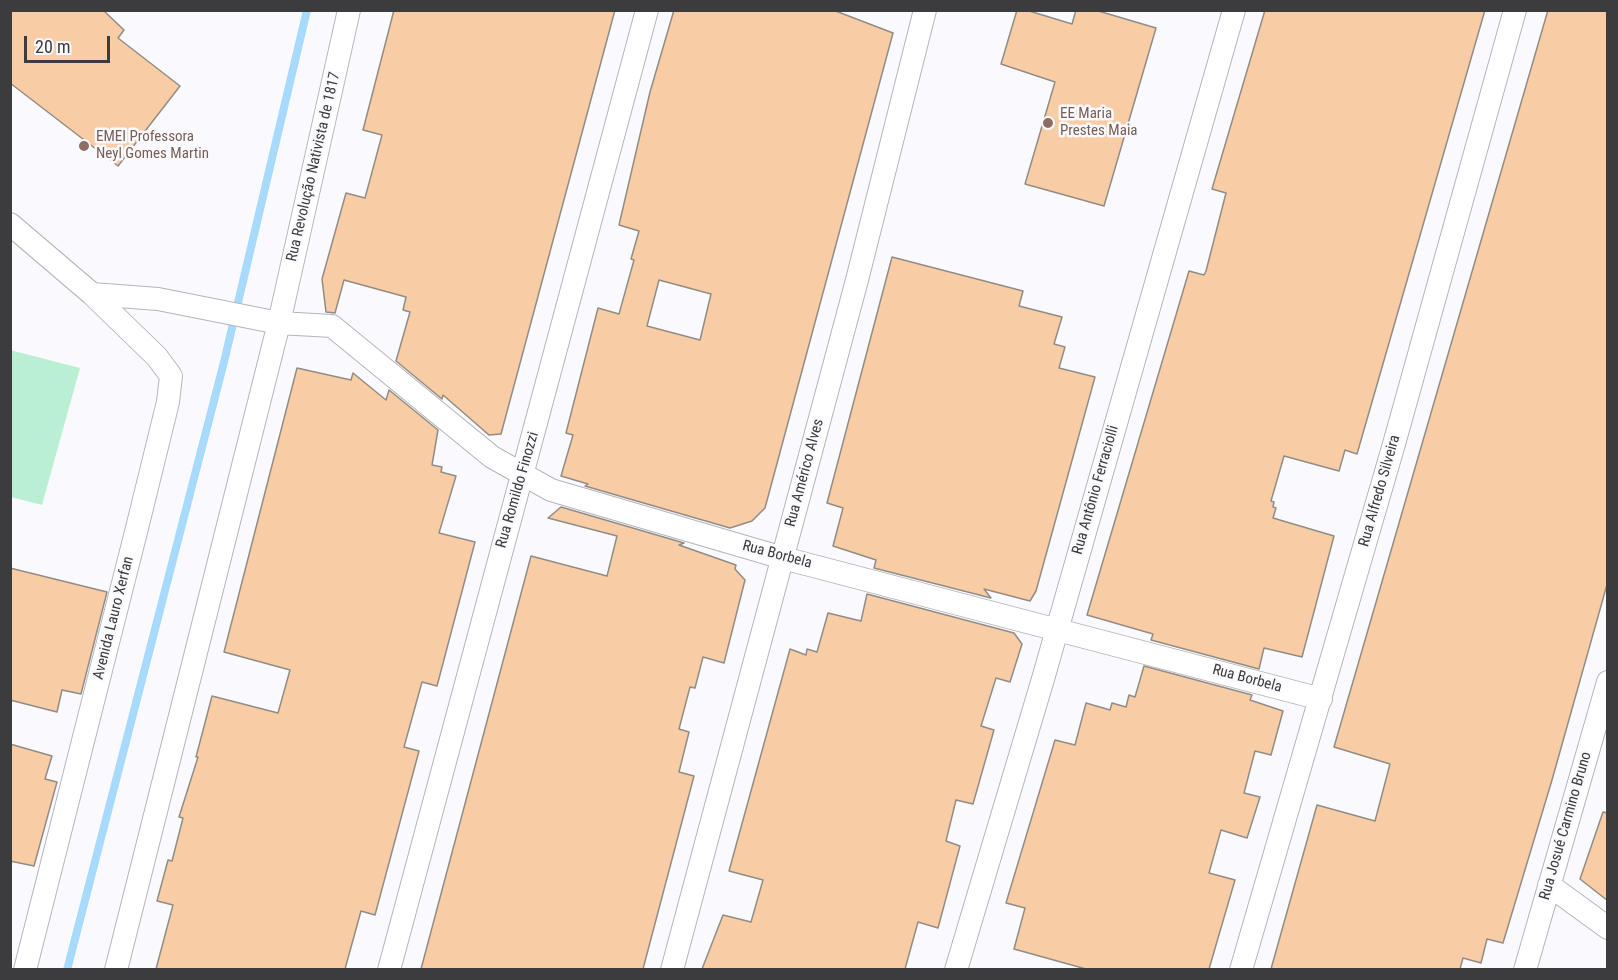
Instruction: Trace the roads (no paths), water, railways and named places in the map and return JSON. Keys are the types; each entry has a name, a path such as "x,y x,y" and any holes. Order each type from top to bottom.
{"street":[{"name":"Rua Revolução Nativista de 1817","path":"279,323 349,10"},
{"name":"Rua Romildo Finozzi","path":"389,969 647,10"},
{"name":"Rua Américo Alves","path":"672,969 783,558 925,10"},
{"name":"Rua Antônio Ferraciolli","path":"956,969 1058,628 1234,10"},
{"name":"Rua Alfredo Silveira","path":"1241,969 1321,699 1515,10"},
{"path":"10,224 92,294"},
{"name":"Rua Borbela","path":"92,294 158,300 279,323 332,327 492,457 521,476 551,490 783,558 1058,628 1321,699"},
{"name":"Avenida Lauro Xerfan","path":"25,969 143,505 168,402 171,376 157,357 92,294"},
{"path":"116,969 279,323"},
{"name":"Rua Josué Carmino Bruno","path":"1525,969 1608,682"},
{"path":"1549,885 1608,928"}],"waterway":[{"path":"67,970 224,362 307,10"}],"place":[{"name":"EE Maria Prestes Maia","path":"1048,123"},
{"name":"EMEI Professora Neyl Gomes Martin","path":"84,146"}]}
